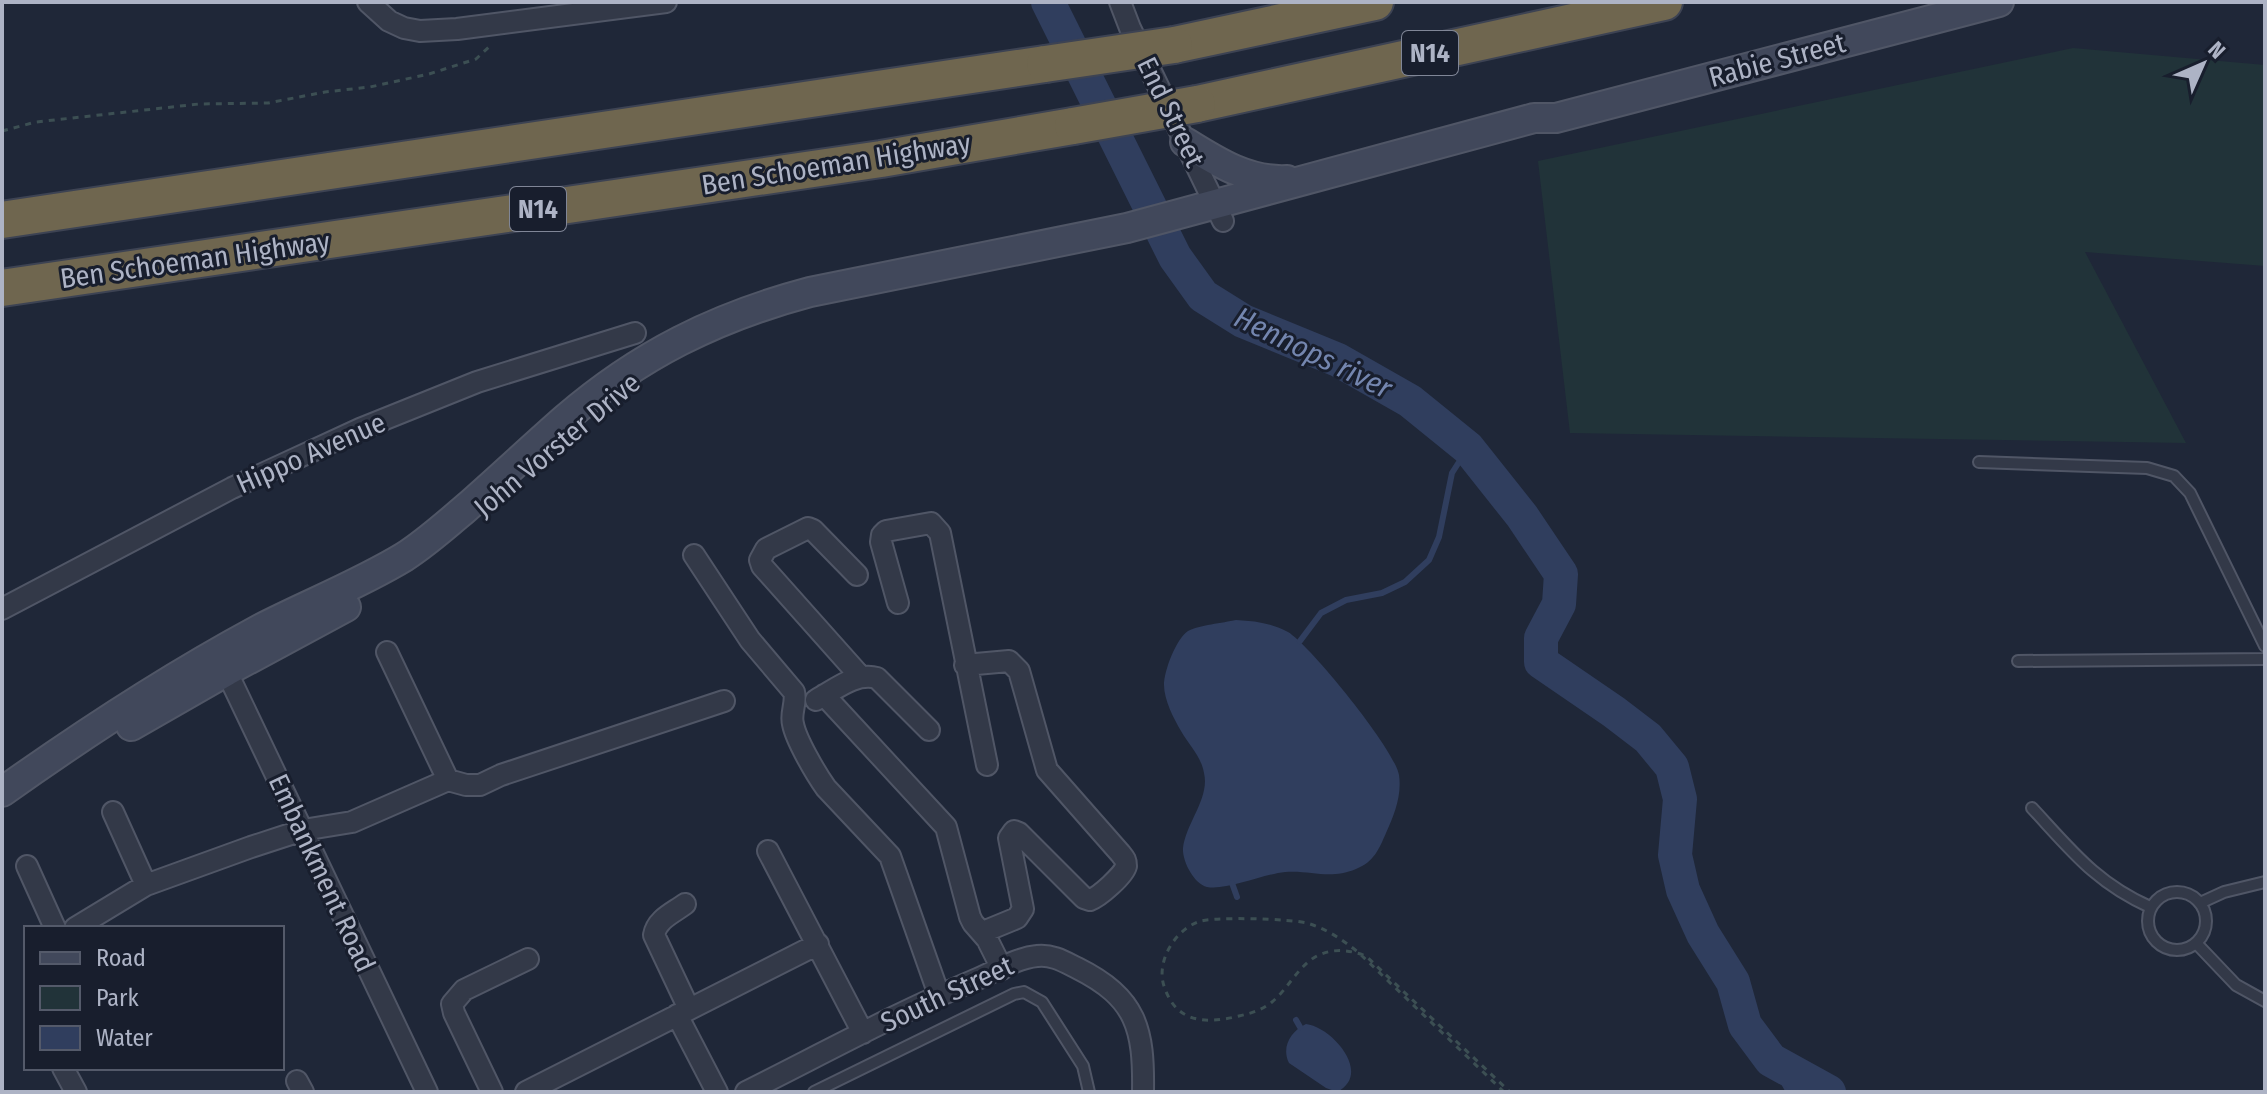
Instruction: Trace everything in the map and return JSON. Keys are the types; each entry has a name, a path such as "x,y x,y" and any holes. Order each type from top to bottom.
{"highway":[{"name":"N14","path":"2,220 1174,45 1375,2"},
{"name":"Ben Schoeman Highway","path":"2,288 865,161 1073,126 1197,104 1664,2"}],"main road":[{"name":"Rabie Street","path":"1205,216 1372,182 1536,128 1556,118 1999,2"},
{"name":"Rabie Street","path":"1205,216 1311,179 1534,118 1556,118"},
{"path":"1185,142 1226,167 1251,176 1274,181 1311,179"},
{"name":"John Vorster Drive","path":"2,792 177,675 222,662 385,586 462,526 611,393 688,345 771,310 1130,236 1205,216"},
{"name":"John Vorster Drive","path":"2,812 222,662"}],"street":[{"path":"368,2 389,21 420,31 666,2"},
{"name":"End Street","path":"1120,2 1185,142 1205,216"},
{"name":"Hippo Avenue","path":"2,609 232,488 360,429 477,382 635,333"},
{"path":"898,603 881,542 882,535 886,531 931,523 940,533 987,765"},
{"path":"857,575 808,528 766,549 760,560 762,566 860,676"},
{"path":"694,555 750,640 794,692 793,725 817,775 890,856 939,995"},
{"path":"387,652 448,780"},
{"path":"965,665 1009,661 1019,671 1047,770 1125,859 1126,867 1097,898 1090,900 1084,898 1014,831 1009,838 1023,909 1017,918 983,932"},
{"name":"Embankment Road","path":"222,662 427,1092"},
{"path":"794,711 860,676 877,678 929,730"},
{"path":"824,695 946,827 970,917 983,932 1002,969"},
{"path":"78,926 146,885 251,847 303,830 352,822 448,780 480,785 501,775 724,701"},
{"path":"113,812 146,885"},
{"path":"768,851 863,1033"},
{"path":"27,866 54,926"},
{"path":"685,904 664,919 656,927 654,935 717,1092"},
{"path":"526,1092 818,944"},
{"name":"South Street","path":"746,1092 939,995 1036,956 1060,960 1089,975 1118,996 1130,1010 1142,1046 1143,1092"},
{"path":"492,1092 452,1004 464,990 528,959"},
{"path":"64,1070 76,1092"}],"lane":[{"path":"1979,462 2147,468 2174,476 2190,493 2265,646"},
{"path":"2018,661 2265,659"},
{"path":"2032,808 2076,856 2109,885 2150,907"},
{"path":"2200,903 2224,892 2265,882"},
{"path":"2172,891 2190,894 2200,903 2206,916 2204,934 2196,943 2182,950 2173,950 2156,942 2148,925 2150,907 2172,891"},
{"path":"2196,943 2236,985 2265,1001"},
{"path":"814,1092 1014,994 1024,992 1042,1002 1083,1066 1089,1092"}],"path":[{"path":"2,131 36,122 186,106 268,103 370,87 429,74 476,59 489,49 489,25"},
{"path":"1504,1092 1359,953 1343,939 1320,928 1293,920 1198,921 1180,934 1164,960 1164,986 1180,1011 1193,1019 1217,1021 1258,1011 1269,1005 1307,962 1318,956 1338,950 1359,953 1366,956 1510,1092"}],"green space":[{"path":"2073,48 2265,65 2265,266 2085,252 2186,443 1570,433 1538,161"}],"water":[{"path":"1236,620 1275,626 1299,641 1351,699 1394,762 1400,783 1397,805 1378,850 1362,866 1337,874 1285,872 1215,888 1202,885 1190,871 1183,848 1204,792 1204,773 1198,756 1170,709 1164,691 1165,679 1175,648 1188,631"},
{"path":"1306,1024 1327,1033 1345,1052 1351,1074 1347,1084 1337,1092 1289,1063 1286,1051 1289,1040"}],"waterway":[{"name":"Hennops river","path":"1048,2 1175,257 1203,296 1243,321 1338,360 1410,401 1468,448 1522,516 1561,574 1559,604 1541,638 1541,662 1648,738 1672,767 1680,799 1675,855 1683,890 1703,934 1733,982 1745,1025 1771,1060 1829,1092"},
{"path":"1300,641 1321,613 1346,600 1382,593 1405,582 1429,560 1439,537 1452,473 1468,448"},
{"path":"1232,883 1237,897"},
{"path":"1296,1020 1300,1027"},
{"path":"1771,1060 1789,1092"}]}
